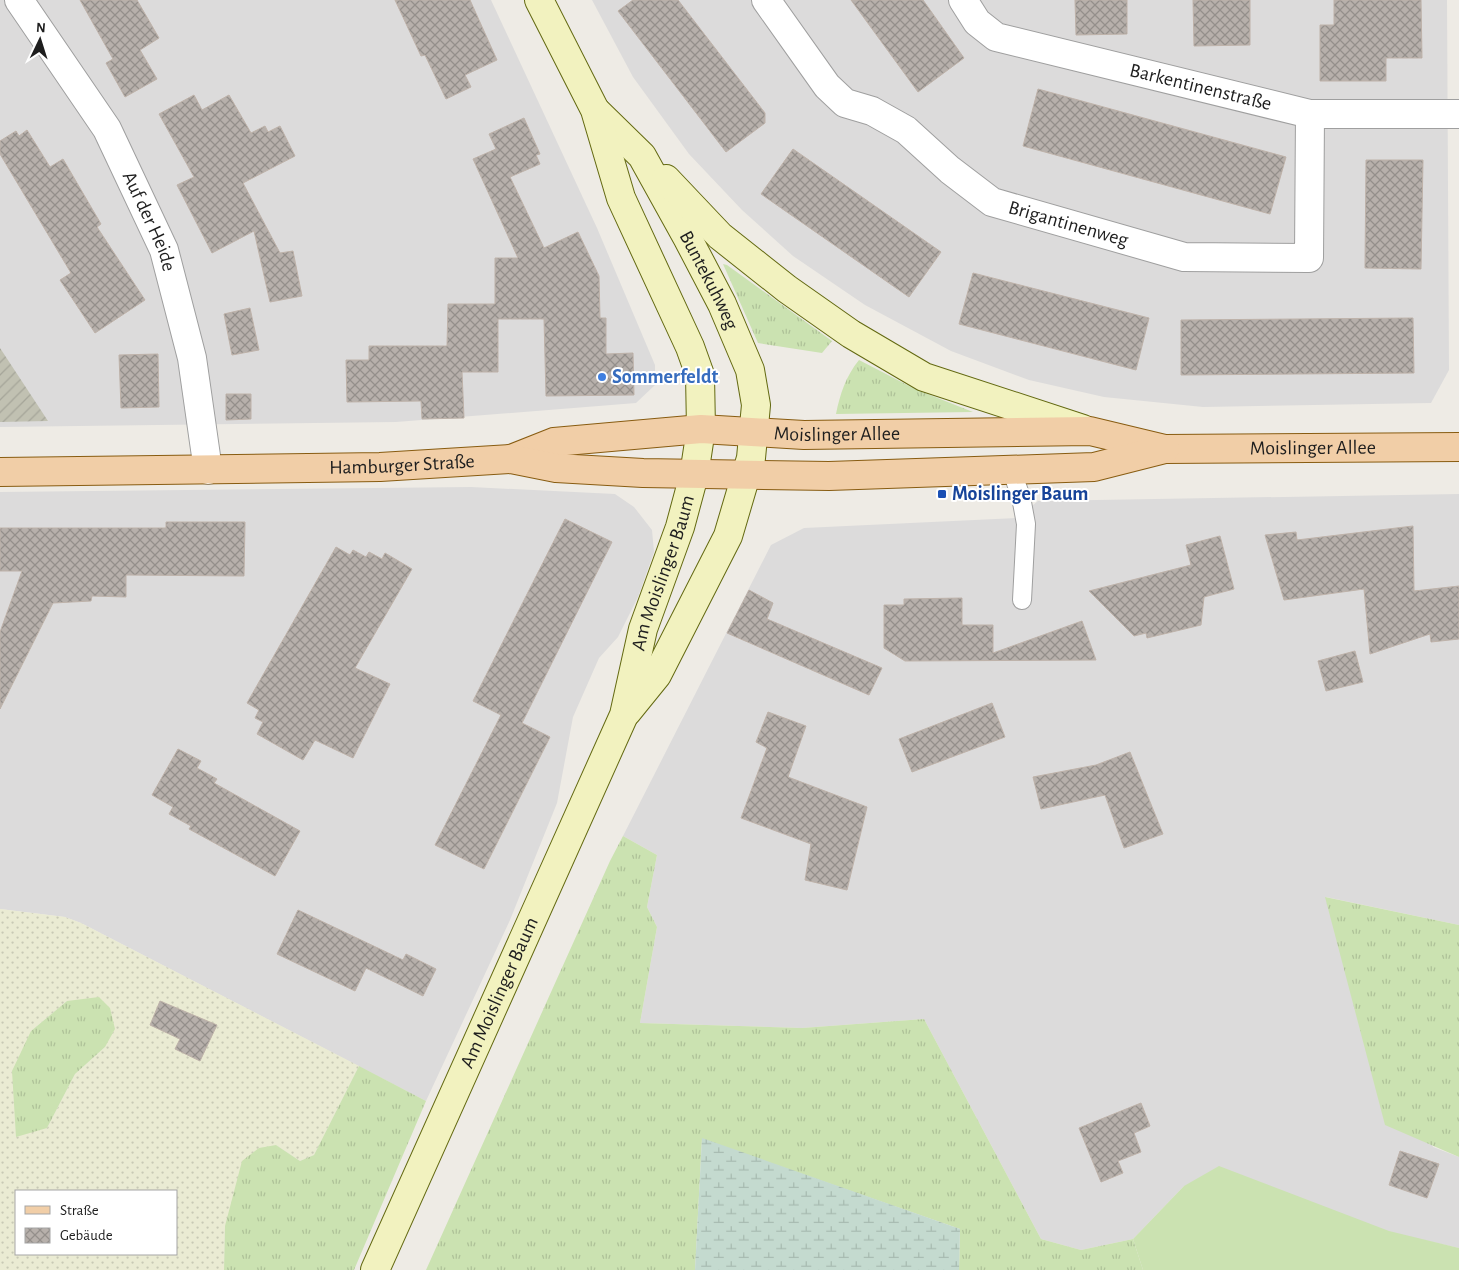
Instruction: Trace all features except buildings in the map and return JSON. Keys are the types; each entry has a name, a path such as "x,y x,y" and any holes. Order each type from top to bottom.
{"main road":[{"name":"Buntekuhweg","path":"539,0 595,110 621,198 690,347 700,375 701,429"},
{"name":"Buntekuhweg","path":"595,110 642,156 722,304 750,370 756,405 755,433 746,475"},
{"path":"642,156 720,236 787,289 851,334 924,377 1090,431"},
{"name":"Moislinger Allee","path":"511,459 554,442 701,429 804,436 1090,431 1165,449"},
{"name":"Am Moislinger Baum","path":"375,1270 624,715 643,629 680,527 694,475 701,429"},
{"name":"Moislinger Allee","path":"803,476 1094,466 1165,449 1459,447"},
{"name":"Hamburger Straße","path":"0,472 380,466 511,459 556,468 694,475 803,476"},
{"name":"Am Moislinger Baum","path":"624,715 657,675 688,618 728,536 746,475"}],"street":[{"name":"Auf der Heide","path":"19,0 107,128 164,250 180,305 192,358 208,470"},
{"name":"Brigantinenweg","path":"766,0 827,86 845,103 872,111 906,130 950,170 992,202 1184,257 1309,258 1310,114"},
{"name":"Barkentinenstraße","path":"963,0 977,22 996,37 1310,114 1459,114"}],"lane":[{"path":"1011,470 1021,497 1026,524 1022,600"}],"shaded area":[{"path":"0,0 491,0 597,228 655,365 655,385 636,403 396,422 0,427"},
{"path":"592,0 1447,0 1449,370 1431,403 1203,407 1104,397 1029,380 951,351 865,305 793,256 742,210 689,154 633,77"},
{"path":"0,348 48,421 0,422"},
{"path":"471,487 615,494 634,507 652,530 654,552 638,597 618,637 599,658 573,717 557,803 510,920 426,1101 81,923 65,917 0,909 0,492"},
{"path":"1459,494 1459,925 1326,897 1433,1147 1459,1157 1459,1248 1184,1186 1133,1239 1081,1250 1041,1239 924,1019 802,1028 640,1023 657,927 647,907 657,855 623,836 771,545 804,528 1017,518 1038,501"},
{"path":"0,909 65,917 81,923 359,1066 314,1155 300,1161 276,1145 225,1226 224,1270 0,1270","holes":["67,1001 105,1047 75,1074 47,1128 31,1031"]}],"green space":[{"path":"723,264 832,341 822,353 758,343"},
{"path":"859,360 915,389 973,412 836,414 844,386 850,372"},
{"path":"623,836 657,855 647,907 657,927 640,1023 802,1028 924,1019 1041,1239 1081,1250 1133,1239 1143,1270 959,1270 960,1229 702,1139 695,1270 426,1270 610,861"},
{"path":"1325,897 1459,925 1459,1157 1385,1125"},
{"path":"99,997 110,1008 115,1029 105,1047 75,1074 47,1128 16,1137 12,1071 31,1031 67,1001"},
{"path":"359,1066 426,1101 354,1270 224,1270 225,1226 242,1161 259,1148 276,1145 300,1161 314,1155"},
{"path":"702,1138 960,1229 959,1270 695,1270"},
{"path":"1219,1166 1389,1231 1459,1248 1459,1270 1143,1270 1133,1239 1184,1186"}],"place":[{"name":"Sommerfeldt","path":"602,377"},
{"name":"Moislinger Baum","path":"942,494"}]}
